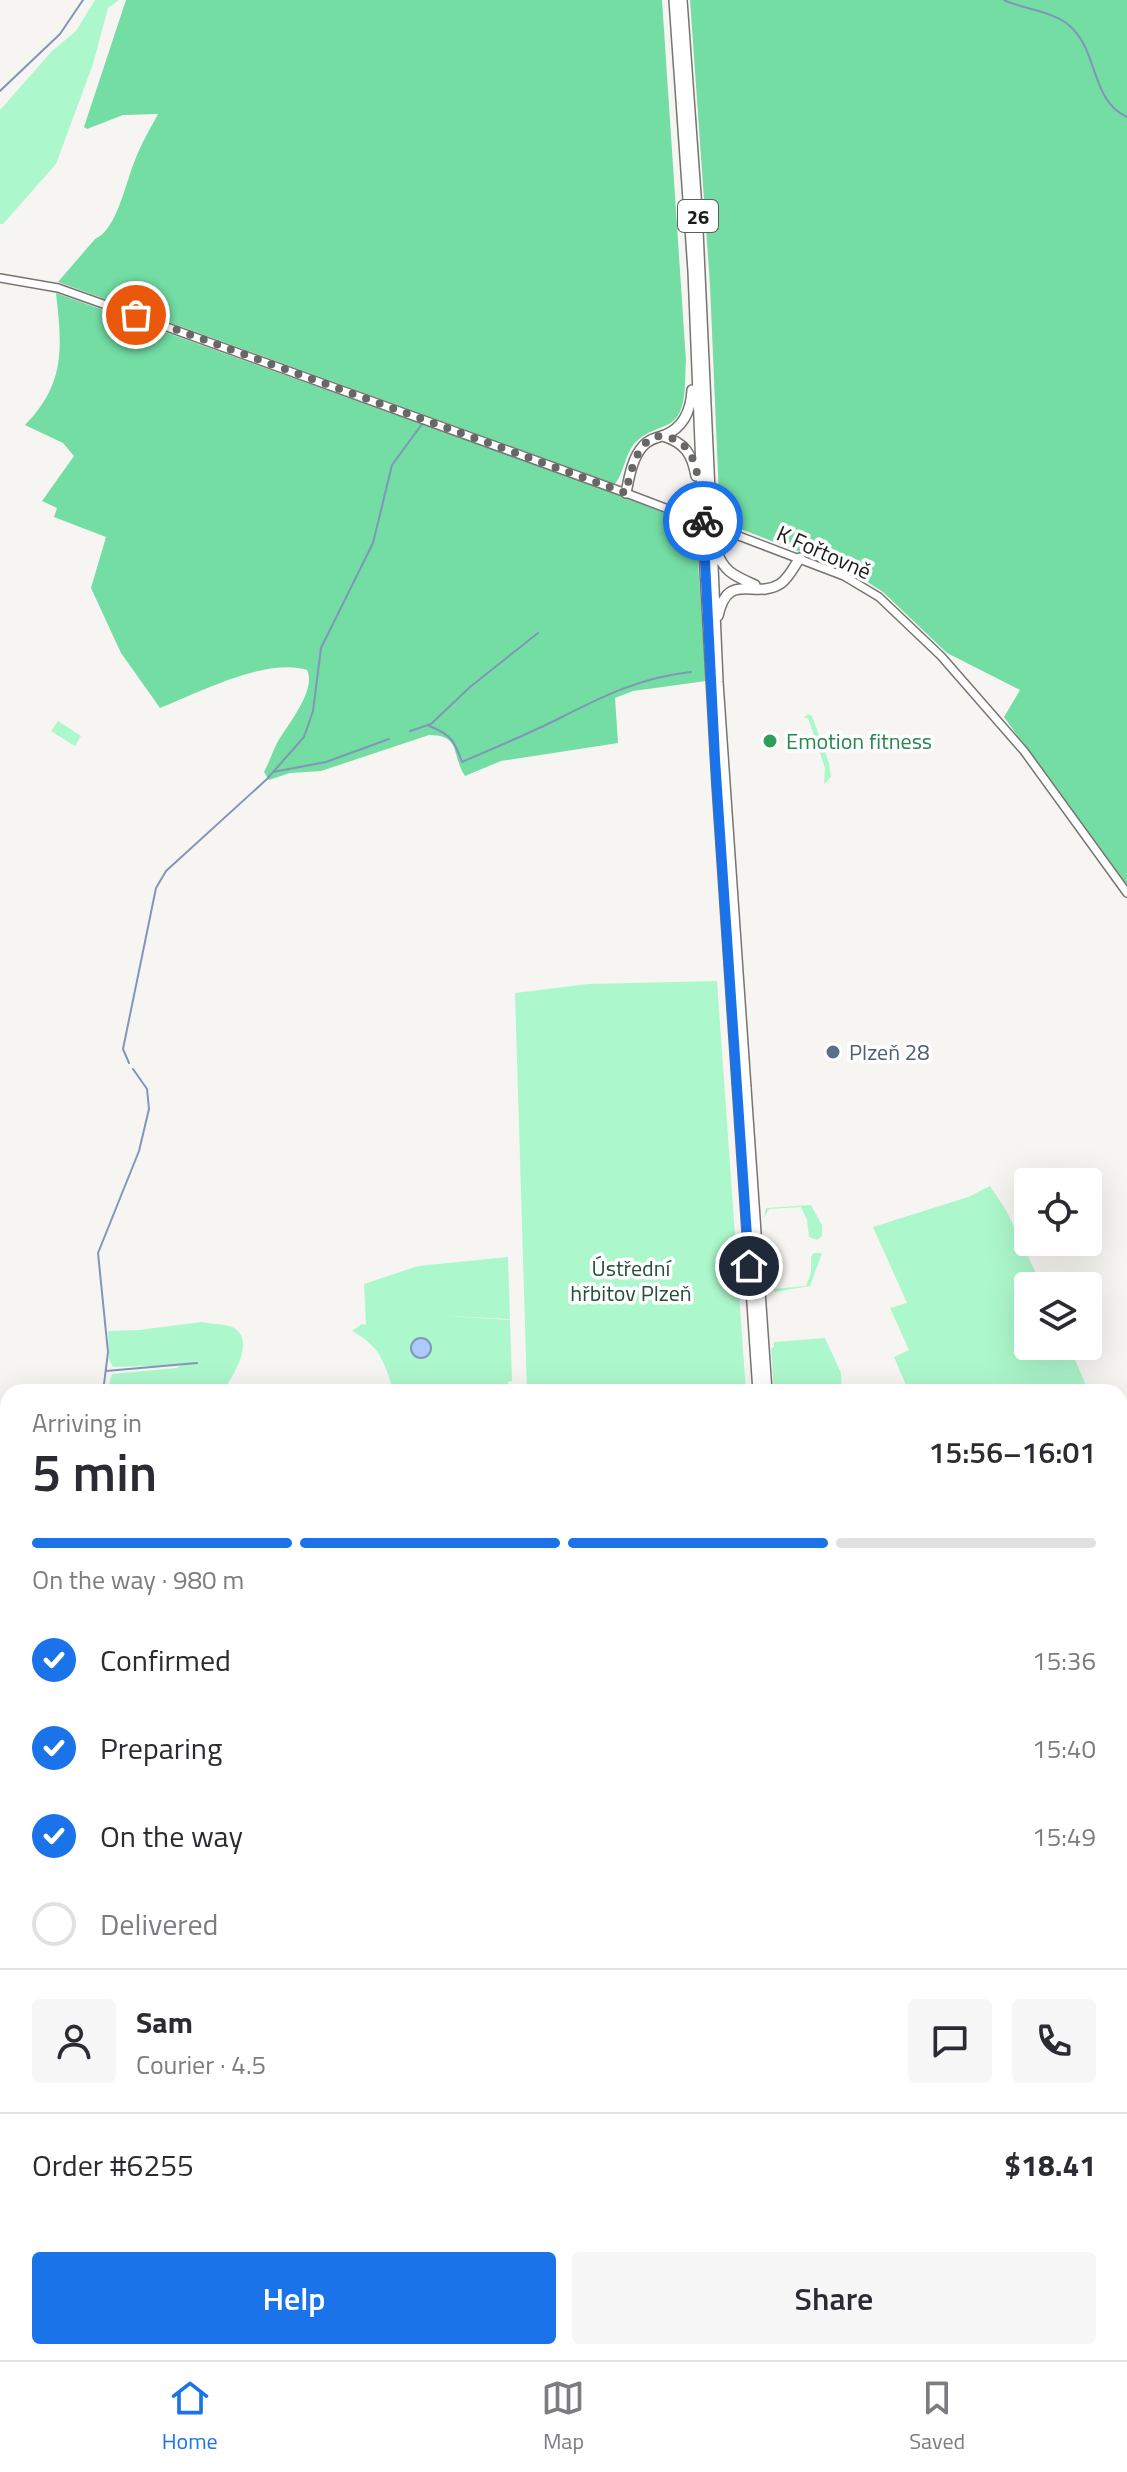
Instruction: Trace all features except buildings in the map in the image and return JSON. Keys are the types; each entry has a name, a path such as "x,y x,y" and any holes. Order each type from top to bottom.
{"main road":[{"name":"26","path":"674,0 710,538 715,630 712,684"},
{"name":"26","path":"682,0 697,209 707,515"},
{"path":"626,493 639,450 683,421 691,407 696,354"},
{"path":"663,436 681,443 690,452 707,515"},
{"name":"26","path":"710,538 712,684 766,1384"},
{"path":"710,538 720,562 730,574 758,587 770,588"},
{"path":"715,630 722,602 730,592 746,587 770,588 786,579 800,558"},
{"name":"26","path":"742,1085 758,1384"}],"street":[{"name":"K Fořtovně","path":"0,278 58,288 626,493 844,576 879,597 937,652 1024,751 1127,893"}],"green space":[{"path":"95,0 119,0 108,8 93,64 56,164 0,224 0,110 52,51 76,31"},
{"path":"126,0 662,0 686,361 684,397 679,414 667,425 646,434 634,444 615,484 58,282 95,239 103,234 115,216 137,154 158,114 123,115 87,129 84,127"},
{"path":"690,0 1127,0 1127,888 1004,717 1020,690 947,653 883,592 852,572 720,521 710,285"},
{"path":"56,293 691,523 696,533 706,681 633,691 615,698 618,743 501,761 465,776 451,742 447,738 429,735 321,771 290,773 269,780 264,772 277,743 305,697 309,678 307,670 291,667 253,672 160,708 121,653 91,588 106,537 54,517 57,508 42,501 74,456 63,443 25,425 48,394 58,364 60,347"},
{"path":"808,714 812,716 829,763 831,777 824,784 825,768 808,718 804,718"},
{"path":"58,721 81,736 75,746 51,731"},
{"name":"Ústřední hřbitov Plzeň","path":"717,981 745,1384 527,1384 515,993 588,984"},
{"path":"990,1186 1014,1227 1014,1256 1028,1256 1035,1272 1014,1272 1014,1360 1075,1360 1086,1384 906,1384 894,1357 909,1350 890,1308 907,1303 873,1227 968,1197"},
{"path":"811,1205 822,1225 822,1236 817,1240 809,1237 807,1220 801,1207 769,1209 764,1218 766,1208"},
{"path":"814,1253 822,1253 810,1286 774,1292 773,1289 806,1286"},
{"path":"508,1257 510,1319 446,1316 510,1320 512,1381 508,1384 391,1384 375,1349 352,1331 362,1324 366,1325 364,1284 418,1266"},
{"path":"202,1322 227,1325 240,1334 243,1351 227,1384 109,1384 112,1374 182,1365 113,1367 109,1359 108,1331"},
{"path":"825,1338 841,1373 842,1384 773,1384 771,1348 774,1342"}],"water":[{"path":"421,1338 428,1341 431,1348 428,1355 421,1358 414,1355 411,1348 414,1341"}],"waterway":[{"path":"0,91 60,34 83,0"},
{"path":"1004,0 1058,18 1073,29 1087,51 1107,100 1127,117"},
{"path":"129,1063 123,1049 156,888 166,871 267,779 304,737 313,711 321,648 373,543 392,465 422,424"},
{"path":"410,731 431,724 470,687 538,633"},
{"path":"427,725 450,738 462,762 622,689 655,678 691,672"},
{"path":"273,772 326,762 389,739"},
{"path":"104,1384 108,1352 98,1253 139,1151 149,1109 147,1089 133,1069"},
{"path":"106,1371 197,1363"}],"way so far":[{"path":"136,315 626,493 639,450 653,438 670,438 690,452 703,521"}],"place":[{"name":"Emotion fitness","path":"770,741"},
{"name":"Plzeň 28","path":"833,1052"}],"route":[{"path":"703,521 715,759 749,1266"}]}
